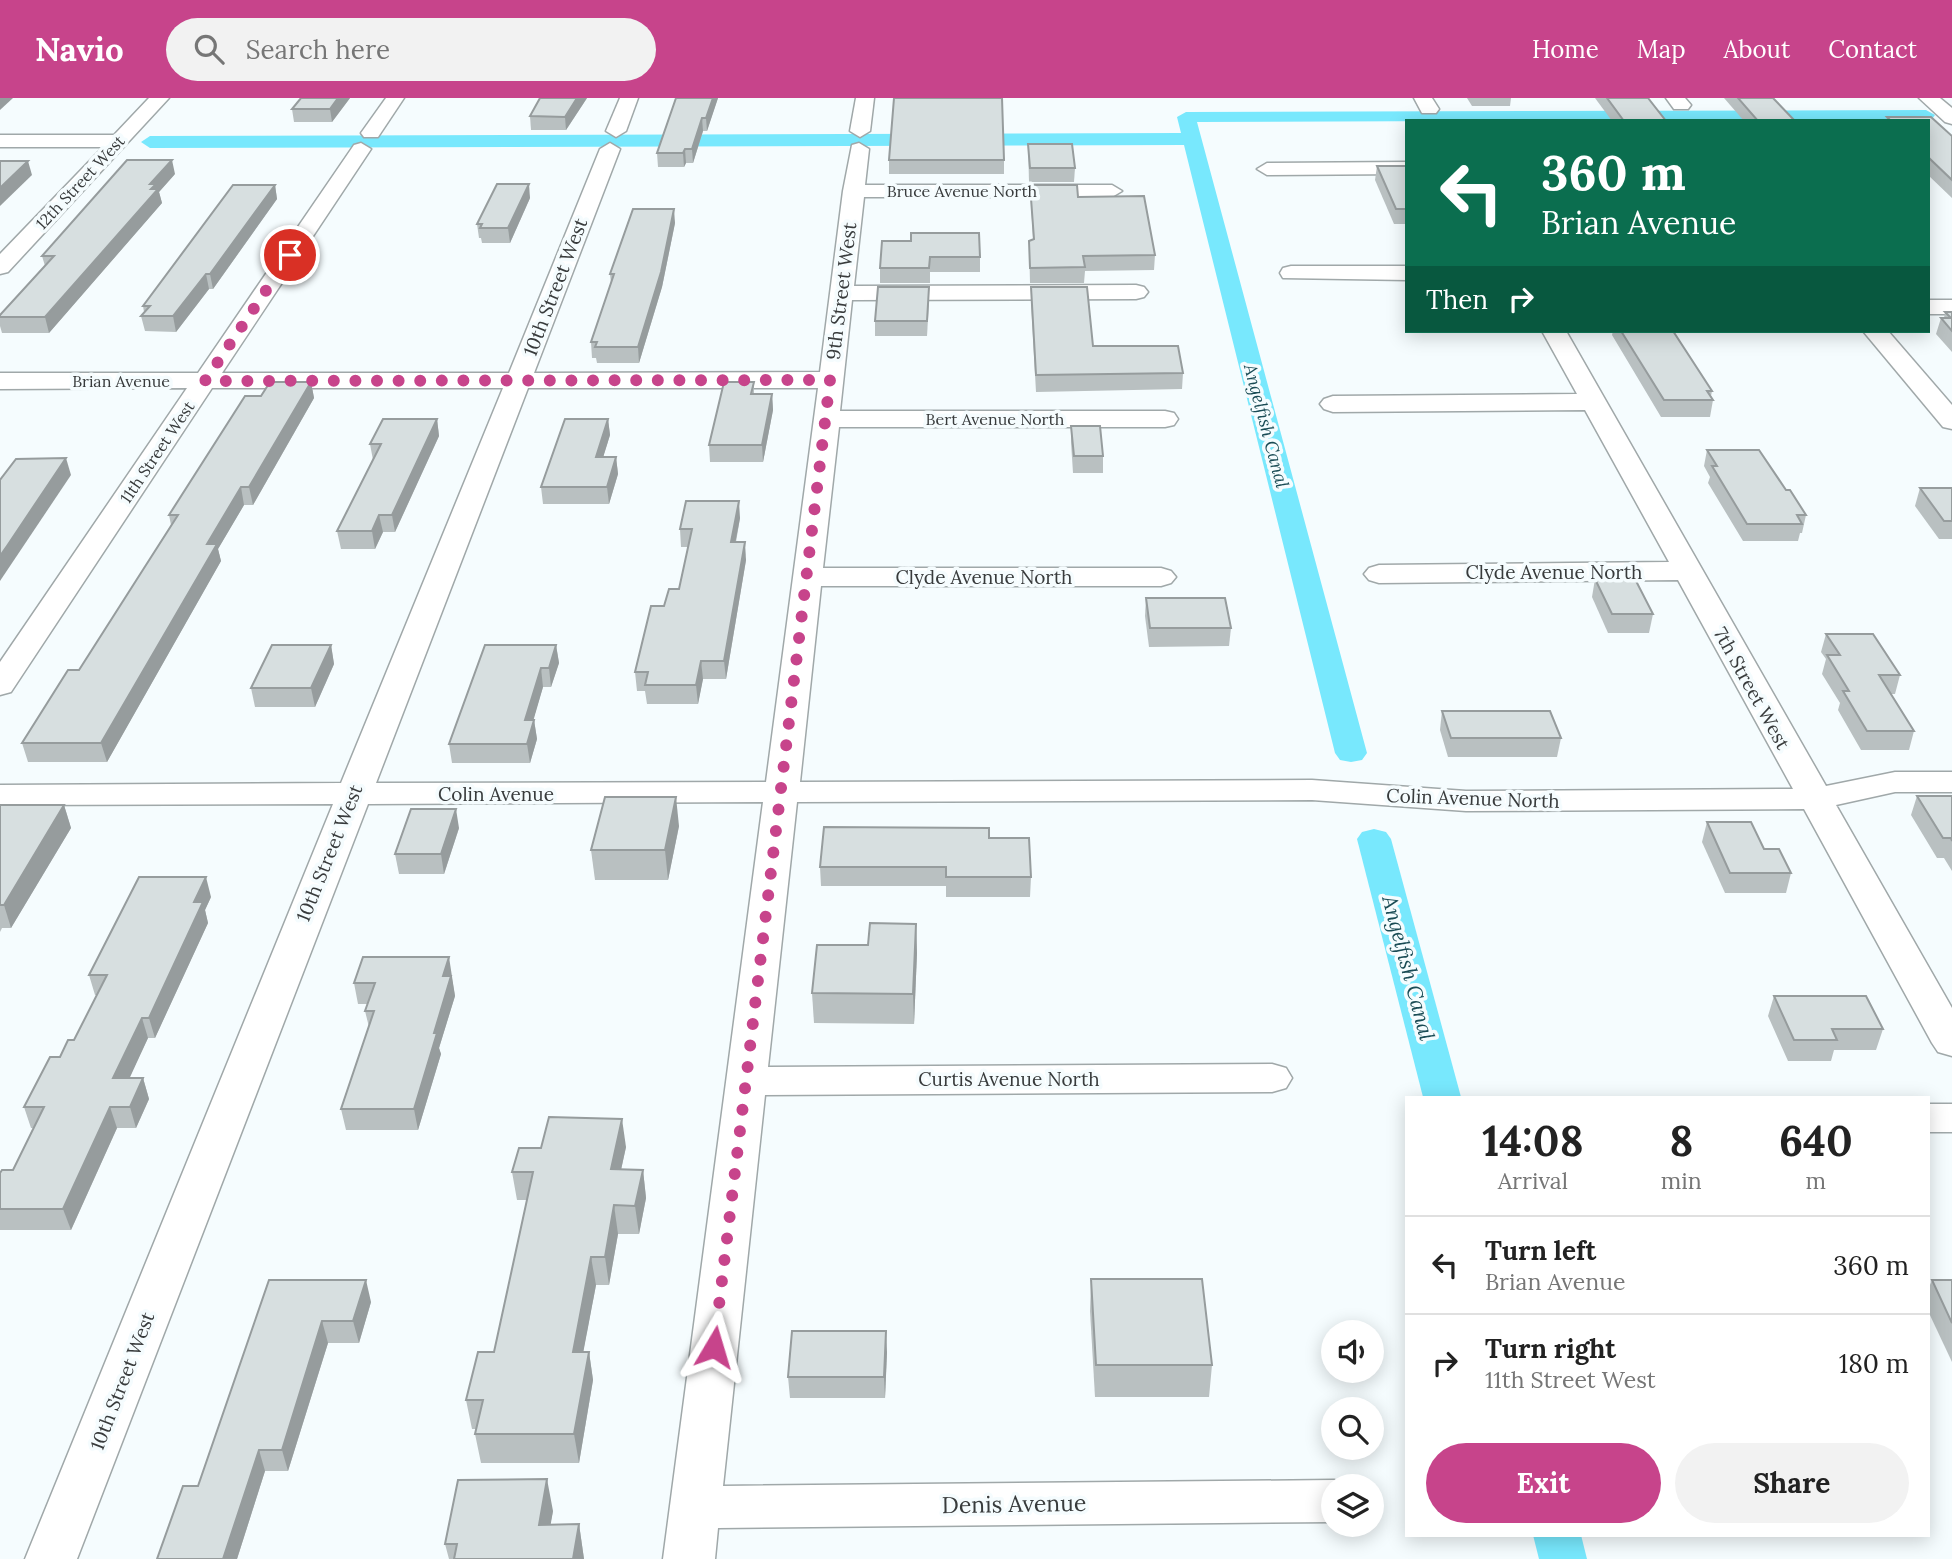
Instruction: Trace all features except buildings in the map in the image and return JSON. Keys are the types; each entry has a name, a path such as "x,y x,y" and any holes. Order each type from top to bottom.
{"street":[{"name":"12th Street West","path":"0,267 160,98"},
{"name":"11th Street West","path":"0,685 395,98"},
{"name":"10th Street West","path":"51,1559 629,98"},
{"name":"9th Street West","path":"689,1559 779,793 865,98"},
{"path":"1928,98 1952,98"},
{"path":"1928,98 1952,118"},
{"path":"0,141 119,141"},
{"path":"1267,169 1405,168"},
{"name":"Bruce Avenue North","path":"853,191 1112,191"},
{"path":"1291,273 1405,273"},
{"path":"841,293 1136,292"},
{"path":"1930,307 1952,307"},
{"name":"7th Street West","path":"1555,333 1952,1043"},
{"path":"1877,333 1952,421"},
{"name":"Brian Avenue","path":"0,381 830,380"},
{"path":"1333,404 1593,402"},
{"name":"Bert Avenue North","path":"826,419 1165,419"},
{"name":"Clyde Avenue North","path":"1379,573 1687,571"},
{"name":"Clyde Avenue North","path":"807,577 1161,578"},
{"name":"Colin Avenue North","path":"992,791 1312,790 1466,801 1815,799 1895,782 1952,782"},
{"name":"Colin Avenue","path":"0,794 992,791"},
{"name":"Curtis Avenue North","path":"746,1081 1272,1078"},
{"path":"1930,1118 1952,1118"},
{"name":"Denis Avenue","path":"695,1507 1321,1501"}],"waterway":[{"path":"1192,139 1186,117 1926,115"},
{"path":"150,142 1192,139"},
{"name":"Angelfish Canal","path":"1192,139 1351,753"},
{"name":"Angelfish Canal","path":"1374,839 1442,1096"},
{"name":"Angelfish Canal","path":"1558,1537 1563,1559"}],"route":[{"path":"290,255 205,381 830,380 714,1347"}]}
